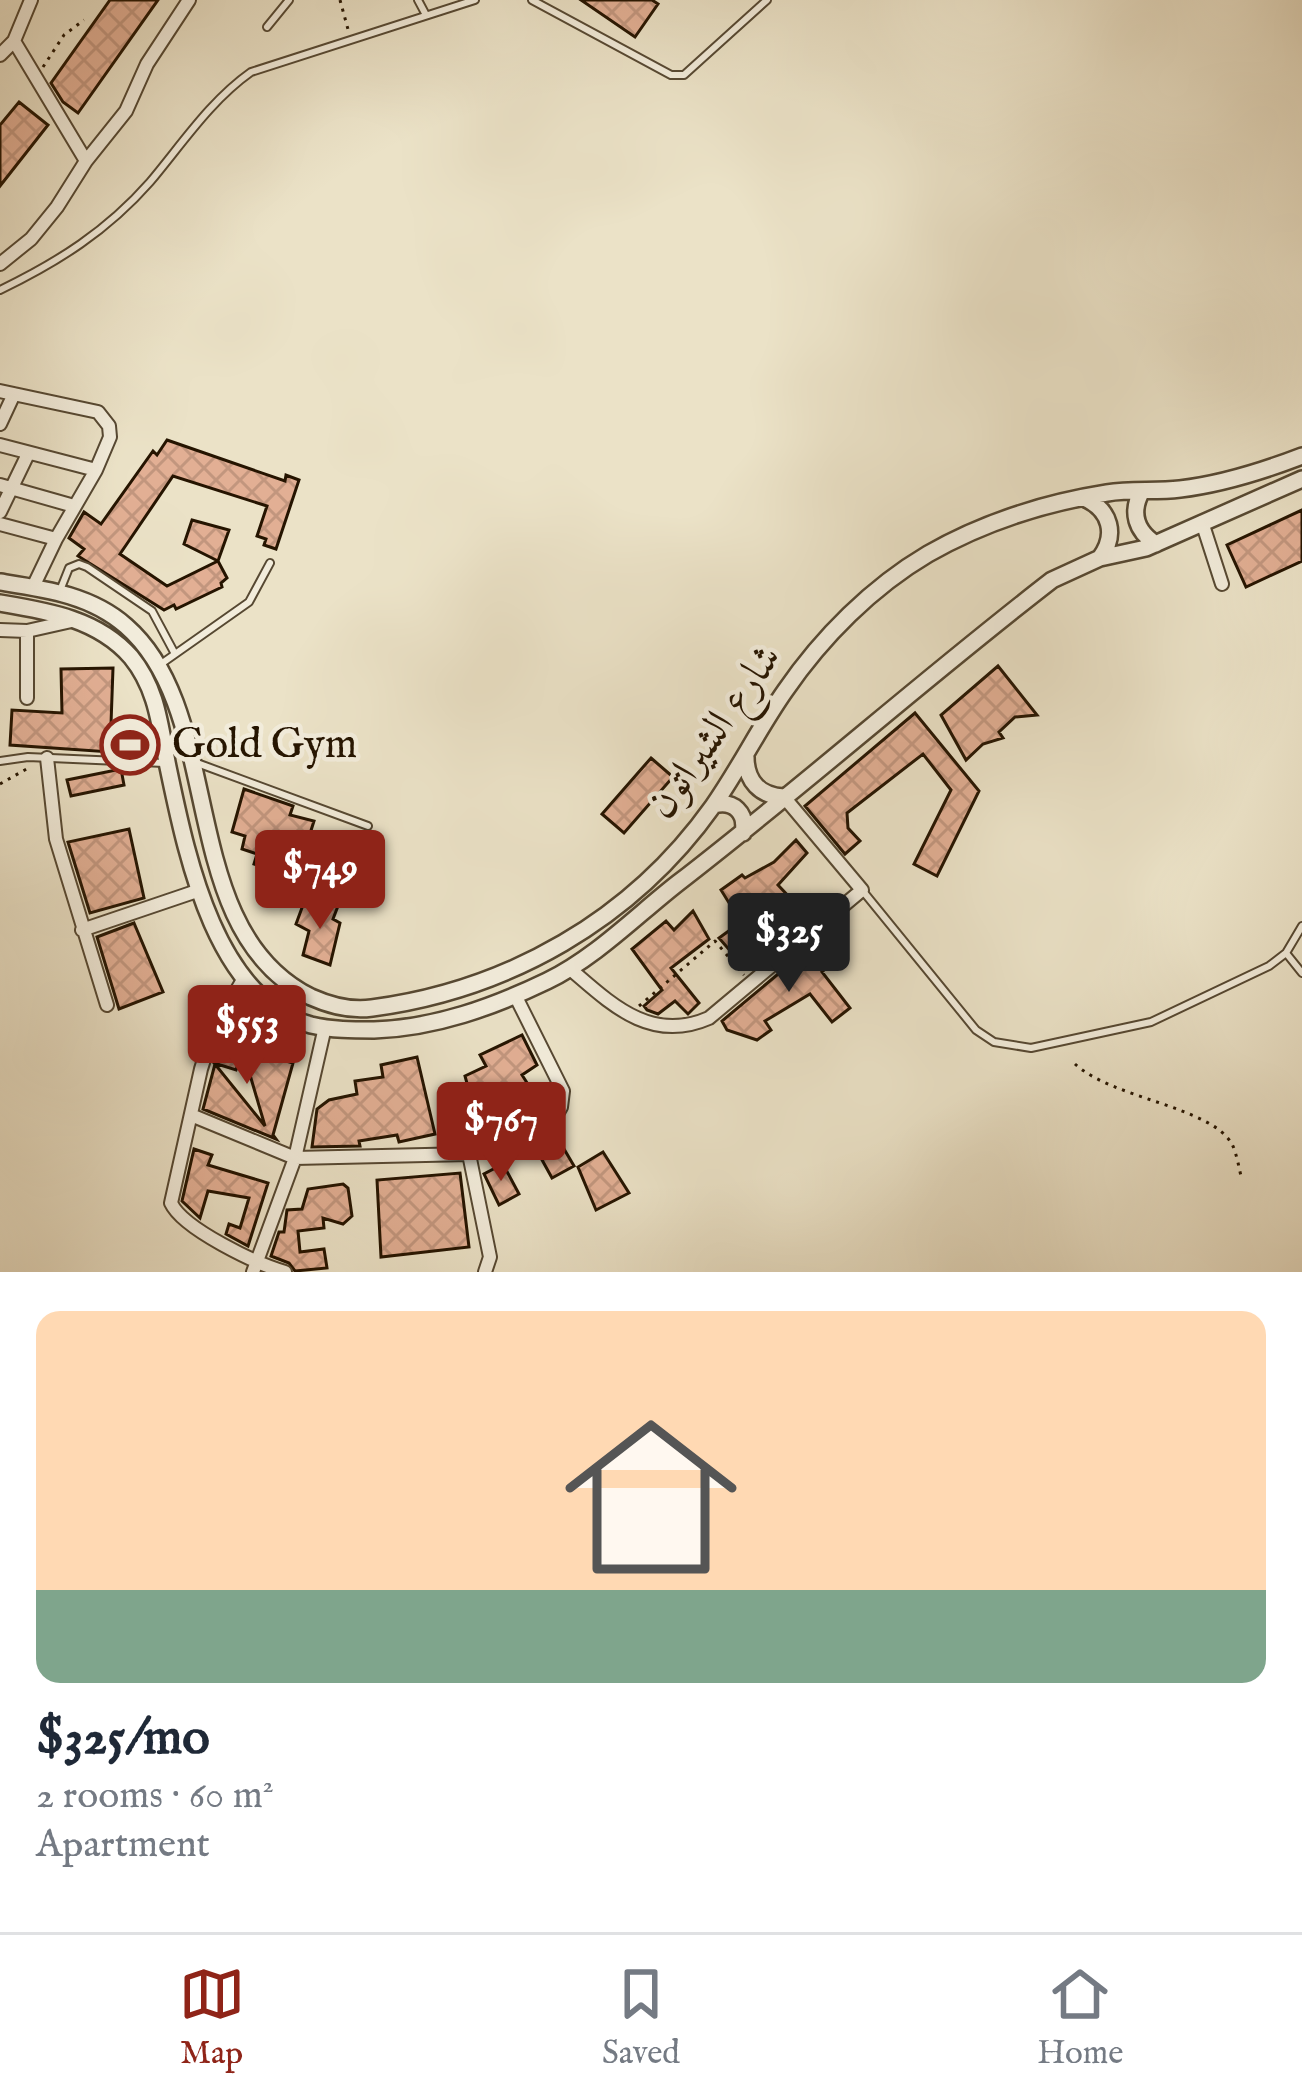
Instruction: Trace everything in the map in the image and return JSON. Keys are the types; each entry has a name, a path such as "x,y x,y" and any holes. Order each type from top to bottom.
{"street":[{"path":"0,55 14,41 31,0"},
{"path":"0,263 32,239 126,111 147,64 190,0"},
{"path":"14,41 86,161"},
{"path":"0,424 7,393 98,412 106,419 110,436 34,587"},
{"path":"0,446 96,470"},
{"path":"0,512 6,487 28,454"},
{"name":"شارع الشيراتون","path":"0,582 60,592 94,604 125,625 160,665 178,711 224,885 262,960 290,986 324,1004 362,1010 458,992 548,954 629,896 714,805 784,691 825,639 873,593 927,555 985,525 1048,504 1217,482 1302,456"},
{"name":"شارع الشيراتون","path":"0,603 78,620 114,641 142,673 159,712 167,763 200,890 222,945 244,979 273,1006 308,1024 347,1030 421,1027 515,995 569,968 1052,580 1100,558 1156,544 1302,479"},
{"path":"6,487 74,506"},
{"path":"1142,491 1136,520 1156,544"},
{"path":"1082,497 1093,501 1107,517 1110,539 1100,558"},
{"path":"1202,522 1222,584"},
{"path":"0,524 56,539"},
{"path":"0,630 27,631 78,620"},
{"path":"27,631 27,698"},
{"path":"569,968 627,1018 694,1025 709,1018 862,890 784,797 755,786 746,757"},
{"path":"47,758 56,839 107,1005"},
{"path":"714,805 727,803 738,809 744,820 742,833"},
{"path":"82,930 200,890"},
{"path":"244,979 213,1031 171,1191 175,1210 255,1268 285,1272"},
{"path":"190,1115 295,1158 469,1154 554,1119 562,1107 562,1091 515,995"},
{"path":"255,1268 295,1158 326,1027"},
{"path":"469,1154 491,1263 485,1272"}],"lane":[{"path":"267,27 290,0"},
{"path":"418,0 425,15"},
{"path":"0,290 100,233 232,85 251,72 475,0"},
{"path":"532,0 671,74 684,75 767,0"},
{"path":"160,665 249,602 270,563"},
{"path":"60,592 69,568 87,567 152,611 175,654"},
{"path":"0,761 167,763"},
{"path":"190,761 368,826"},
{"path":"862,890 976,1030 1012,1048 1151,1022 1234,986 1286,953 1302,926"},
{"path":"1286,953 1302,973"}],"path":[{"path":"340,0 352,42"},
{"path":"38,80 48,54 84,20"},
{"path":"0,784 47,758"},
{"path":"627,1018 710,942 719,942 749,981"},
{"path":"1075,1064 1092,1080 1213,1124 1232,1144 1241,1180"}],"building":[{"path":"110,0 158,0 78,113 63,102 51,83"},
{"path":"581,0 652,0 658,4 635,37"},
{"path":"19,102 48,125 0,186 0,125"},
{"path":"167,440 285,481 286,475 299,480 276,549 257,536 267,506 173,476 120,554 167,586 218,561 227,578 222,587 164,610 78,556 84,549 69,538 84,512 101,524 153,451 157,455"},
{"path":"1302,510 1302,561 1246,587 1227,545"},
{"path":"192,520 229,530 218,561 184,544"},
{"path":"998,666 1037,715 1015,717 999,732 1003,738 983,744 966,760 941,715"},
{"path":"113,668 110,752 10,745 12,710 62,713 61,669"},
{"path":"915,713 979,791 937,876 914,864 951,790 923,754 847,813 848,828 860,841 845,854 805,806"},
{"path":"651,758 673,777 624,833 602,814"},
{"path":"121,769 124,785 71,796 67,780"},
{"path":"244,789 293,806 290,815 314,821 307,843 317,846 308,881 302,879 295,903 285,900 289,887 271,882 275,870 254,864 257,854 242,849 245,836 232,832"},
{"path":"129,829 144,898 90,913 68,842"},
{"path":"796,840 807,853 778,885 807,916 763,954 759,947 740,962 719,938 741,922 721,890 774,862"},
{"path":"323,902 338,906 333,919 340,923 330,965 303,955 309,931 296,924 303,905 321,910"},
{"path":"693,911 709,939 671,968 699,1003 688,1014 675,1001 658,1014 647,1010 644,1006 662,990 632,949 666,921 674,930"},
{"path":"134,923 163,992 119,1009 97,937"},
{"path":"820,939 832,963 822,972 850,1008 832,1022 810,994 765,1021 771,1030 757,1040 727,1030 722,1021"},
{"path":"223,1034 246,1042 244,1049 293,1063 273,1135 276,1139 203,1109 215,1064 265,1126 243,1051 236,1070 215,1063"},
{"path":"522,1035 537,1065 522,1075 544,1109 481,1135 465,1076 486,1066 480,1055"},
{"path":"417,1057 435,1134 399,1142 397,1135 359,1141 360,1146 312,1147 317,1109 329,1100 357,1094 355,1081 383,1077 381,1065"},
{"path":"557,1137 574,1166 552,1178 536,1149"},
{"path":"194,1149 212,1155 208,1165 268,1183 248,1246 226,1234 229,1224 240,1228 249,1198 208,1191 200,1218 182,1201"},
{"path":"603,1152 629,1193 596,1210 578,1167"},
{"path":"503,1164 519,1194 499,1205 484,1174"},
{"path":"460,1173 469,1247 381,1257 377,1180"},
{"path":"343,1184 348,1188 352,1216 343,1224 323,1218 324,1228 298,1231 300,1252 324,1249 327,1268 295,1271 289,1263 271,1256 279,1232 284,1232 287,1210 302,1209 308,1189"}],"place":[{"name":"Gold Gym","path":"130,745"}]}
